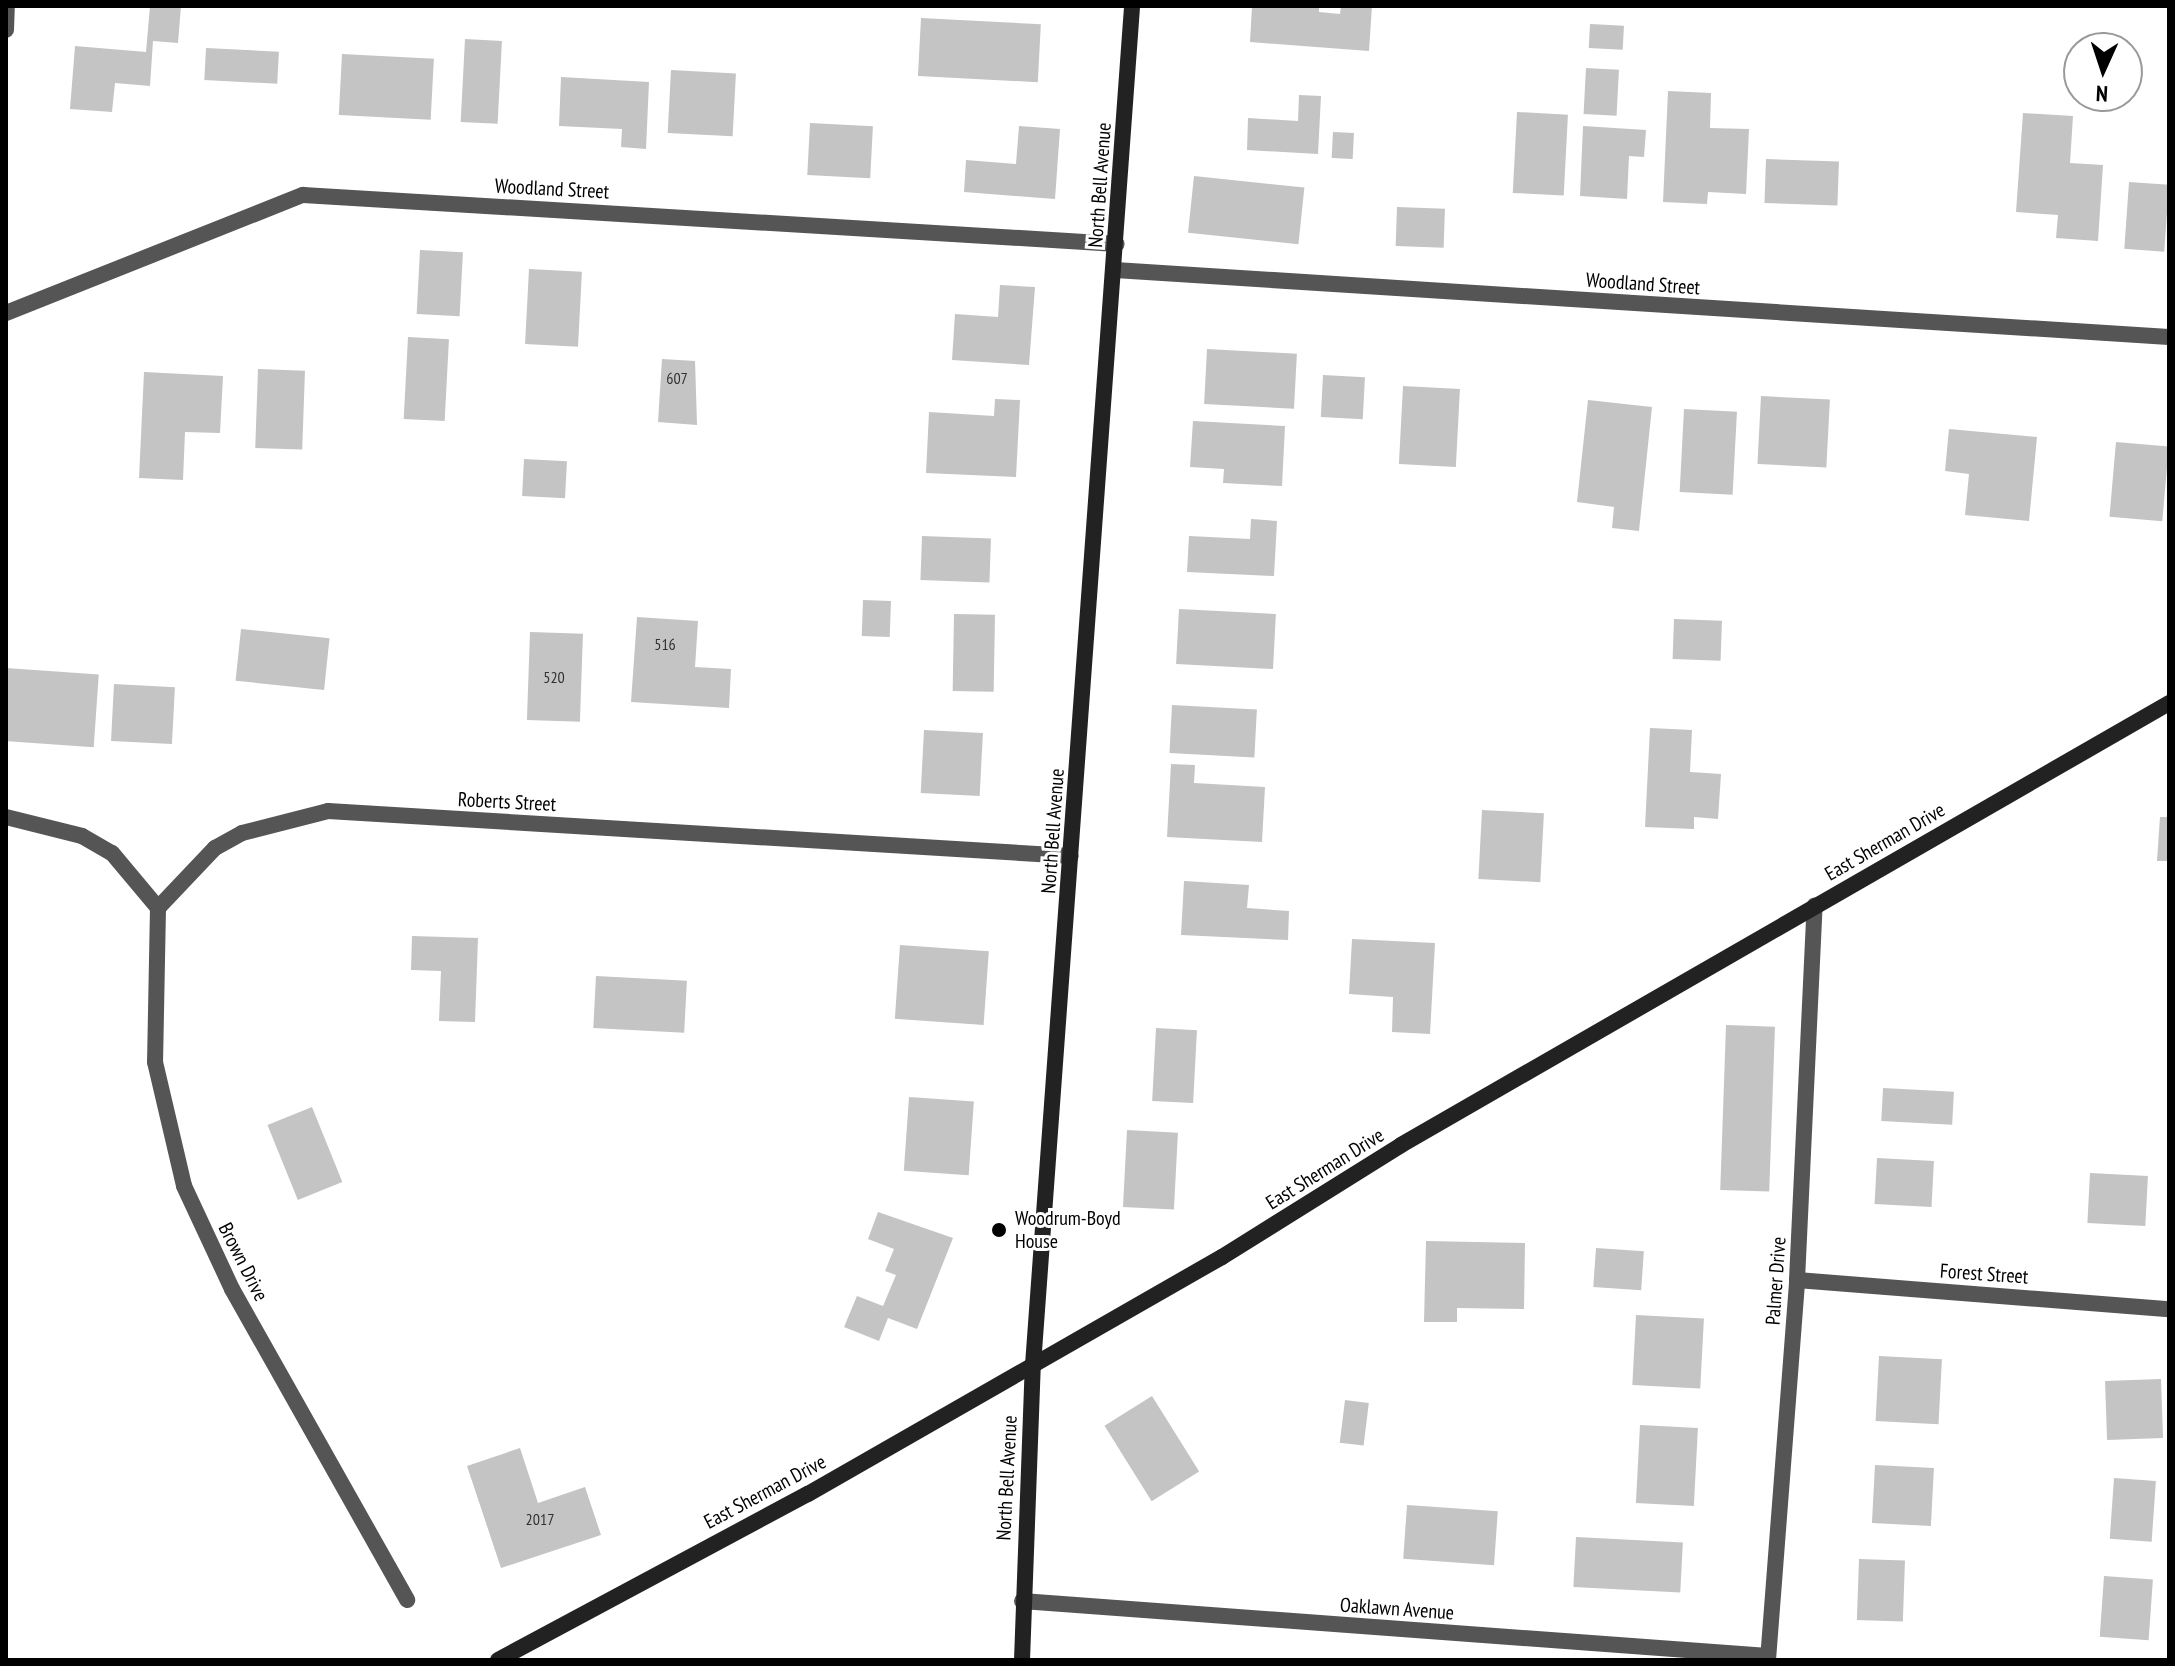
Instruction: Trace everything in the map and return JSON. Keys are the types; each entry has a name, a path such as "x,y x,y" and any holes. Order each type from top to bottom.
{"main road":[{"name":"North Bell Avenue","path":"1022,1660 1033,1365 1132,6"},
{"name":"East Sherman Drive","path":"498,1660 1033,1365 1815,905 2169,703"}],"street":[{"path":"6,30 7,6"},
{"name":"Woodland Street","path":"6,313 303,195 1117,244"},
{"name":"Woodland Street","path":"1115,270 2169,337"},
{"name":"Roberts Street","path":"158,908 215,848 242,833 328,811 1071,856"},
{"path":"6,817 82,836 112,853 158,908"},
{"name":"Palmer Drive","path":"1768,1658 1797,1280 1815,905"},
{"name":"Brown Drive","path":"158,908 155,1062 184,1186 232,1289 407,1600"},
{"name":"Forest Street","path":"1797,1280 2169,1309"},
{"name":"Oaklawn Avenue","path":"1022,1601 1768,1658"}],"building":[{"path":"150,6 181,6 178,43 153,41 150,86 115,83 112,112 70,109 75,46 146,52"},
{"path":"1252,6 1319,6 1319,12 1340,14 1341,6 1372,6 1369,51 1250,42"},
{"path":"921,18 1041,24 1038,82 918,76"},
{"path":"1590,24 1624,26 1623,50 1589,48"},
{"path":"465,39 502,41 498,124 461,122"},
{"path":"206,48 279,52 277,84 204,80"},
{"path":"342,54 434,59 431,120 339,115"},
{"path":"1586,68 1619,70 1617,116 1584,114"},
{"path":"671,70 736,73 733,136 668,133"},
{"path":"561,77 649,82 646,149 621,147 622,129 559,126"},
{"path":"1668,91 1711,93 1710,128 1749,129 1746,194 1708,192 1707,204 1663,202"},
{"path":"1299,95 1321,96 1318,154 1247,150 1248,118 1298,121"},
{"path":"1517,112 1568,115 1564,196 1513,193"},
{"path":"2023,113 2073,116 2070,163 2103,165 2098,241 2056,238 2058,215 2016,212"},
{"path":"810,123 873,126 870,178 807,175"},
{"path":"1019,126 1060,129 1055,199 964,192 966,160 1016,164"},
{"path":"1583,126 1646,130 1644,157 1629,156 1627,199 1580,196"},
{"path":"1333,132 1354,133 1353,159 1332,158"},
{"path":"1766,159 1839,162 1837,206 1764,203"},
{"path":"1194,176 1304,188 1298,244 1188,233"},
{"path":"2129,182 2169,185 2164,252 2124,249"},
{"path":"1397,207 1445,209 1444,248 1396,246"},
{"path":"420,250 463,252 460,316 417,314"},
{"path":"529,269 582,272 578,347 525,344"},
{"path":"1000,285 1035,287 1029,365 952,360 955,314 998,317"},
{"path":"408,337 449,339 445,421 404,419"},
{"path":"1207,349 1297,354 1294,409 1204,404"},
{"path":"662,359 695,361 697,425 658,422"},
{"path":"258,369 305,371 302,450 255,448"},
{"path":"144,372 223,376 220,433 185,432 183,480 139,478"},
{"path":"1323,375 1365,377 1363,419 1321,417"},
{"path":"1403,386 1460,389 1456,467 1399,464"},
{"path":"1761,396 1830,400 1826,468 1757,464"},
{"path":"995,399 1020,400 1016,477 926,473 929,412 994,416"},
{"path":"1588,400 1652,407 1639,531 1612,528 1614,507 1577,502"},
{"path":"1684,409 1737,412 1733,495 1680,492"},
{"path":"1193,421 1285,426 1282,486 1223,483 1224,469 1190,467"},
{"path":"1949,429 2037,437 2029,521 1965,515 1969,474 1945,471"},
{"path":"2116,442 2169,447 2162,521 2109,517"},
{"path":"524,459 567,461 565,498 522,496"},
{"path":"1251,519 1277,521 1274,576 1187,572 1189,536 1250,539"},
{"path":"922,536 991,538 989,582 920,580"},
{"path":"863,600 891,601 890,637 862,636"},
{"path":"1179,609 1276,614 1273,669 1176,664"},
{"path":"954,614 995,615 994,692 953,691"},
{"path":"637,617 698,621 695,667 731,669 729,708 631,702"},
{"path":"1674,619 1722,621 1721,661 1673,659"},
{"path":"241,629 330,638 324,690 236,681"},
{"path":"530,632 583,634 580,722 527,720"},
{"path":"6,668 99,674 94,747 6,741"},
{"path":"114,684 175,687 172,744 111,741"},
{"path":"1172,705 1257,709 1254,757 1169,753"},
{"path":"1650,728 1692,730 1690,772 1721,774 1718,819 1694,817 1694,829 1645,827"},
{"path":"924,730 983,733 980,796 921,793"},
{"path":"1171,764 1195,765 1194,783 1265,787 1262,842 1167,837"},
{"path":"1482,810 1544,813 1540,882 1478,879"},
{"path":"2160,817 2169,817 2169,861 2157,861"},
{"path":"1184,881 1249,885 1247,908 1289,911 1288,940 1181,935"},
{"path":"412,936 478,938 475,1022 439,1021 441,971 411,970"},
{"path":"1352,939 1435,943 1430,1034 1392,1032 1393,997 1349,994"},
{"path":"900,945 989,951 984,1025 895,1019"},
{"path":"596,976 687,981 684,1033 593,1028"},
{"path":"1726,1025 1775,1027 1769,1192 1720,1190"},
{"path":"1156,1028 1197,1030 1193,1103 1152,1101"},
{"path":"1883,1088 1954,1092 1952,1125 1881,1121"},
{"path":"909,1097 974,1102 969,1175 904,1171"},
{"path":"312,1107 342,1182 298,1200 267,1125"},
{"path":"1127,1130 1178,1133 1174,1210 1123,1207"},
{"path":"1877,1158 1934,1161 1932,1207 1875,1204"},
{"path":"2090,1173 2148,1176 2145,1226 2087,1223"},
{"path":"878,1212 953,1238 917,1329 888,1318 879,1341 844,1327 857,1296 883,1306 896,1275 885,1271 894,1249 868,1239"},
{"path":"1426,1241 1525,1243 1524,1309 1457,1308 1457,1322 1424,1322"},
{"path":"1596,1248 1644,1251 1641,1290 1593,1287"},
{"path":"1636,1315 1704,1319 1700,1388 1632,1385"},
{"path":"1879,1356 1942,1359 1939,1424 1876,1421"},
{"path":"2161,1379 2163,1438 2107,1440 2105,1381"},
{"path":"1152,1396 1199,1471 1152,1501 1105,1426"},
{"path":"1345,1400 1369,1403 1364,1446 1340,1443"},
{"path":"1640,1425 1698,1428 1694,1506 1636,1503"},
{"path":"520,1448 538,1503 585,1487 601,1535 501,1568 467,1466"},
{"path":"1875,1465 1934,1468 1931,1526 1872,1523"},
{"path":"2114,1478 2156,1481 2152,1542 2110,1539"},
{"path":"1407,1505 1498,1511 1494,1565 1403,1559"},
{"path":"1576,1537 1683,1543 1680,1593 1573,1587"},
{"path":"1859,1559 1905,1561 1903,1622 1857,1620"},
{"path":"2104,1576 2153,1579 2149,1640 2100,1637"}],"place":[{"name":"Woodrum-Boyd House","path":"999,1230"}]}
